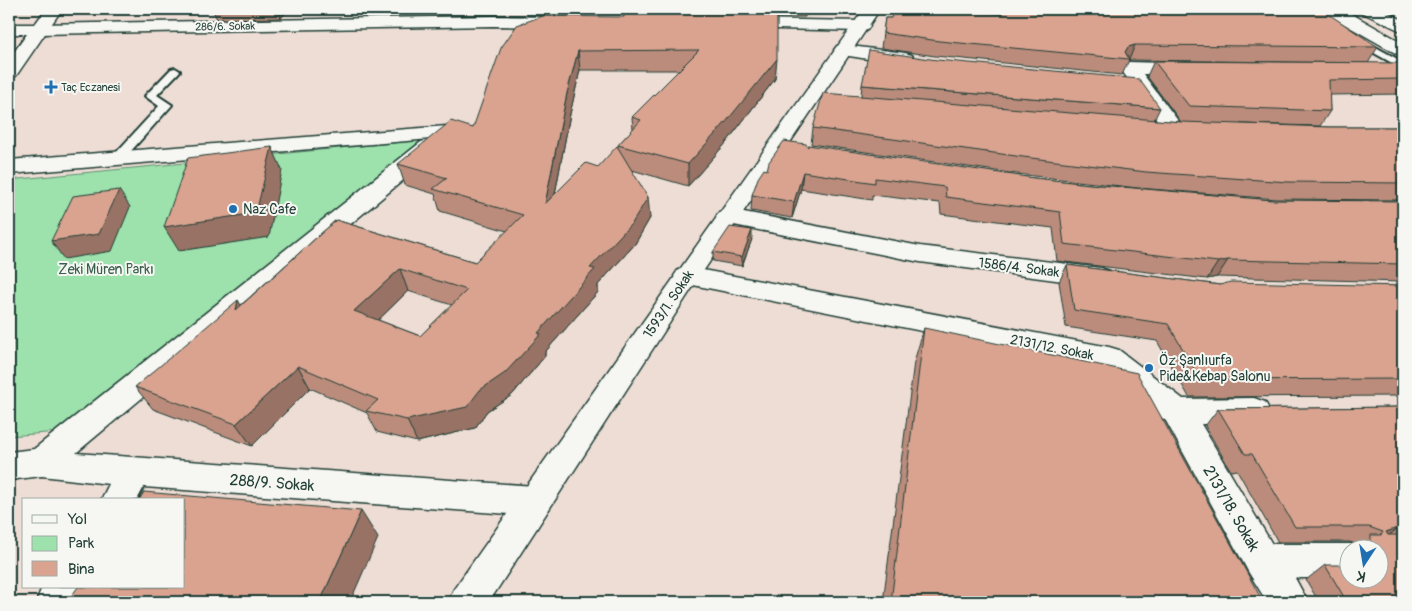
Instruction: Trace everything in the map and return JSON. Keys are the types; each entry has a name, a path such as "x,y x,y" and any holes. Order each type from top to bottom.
{"street":[{"path":"9,72 54,9"},
{"path":"920,9 1054,11 1073,14"},
{"path":"1369,9 1403,28"},
{"path":"1297,13 1326,14 1403,50"},
{"name":"286/6. Sokak","path":"10,22 39,29 494,15 577,22"},
{"path":"724,24 866,17"},
{"name":"1593/1. Sokak","path":"467,602 728,217 785,149 819,102 843,50 866,17"},
{"path":"843,50 926,63"},
{"path":"1145,128 1184,130 1140,84 1129,68 1207,69"},
{"path":"1374,70 1403,70"},
{"path":"1121,82 1140,84"},
{"path":"9,167 447,132 42,462"},
{"name":"1586/4. Sokak","path":"728,217 920,254 1127,281"},
{"name":"2131/12. Sokak","path":"687,276 1109,358 1177,412"},
{"path":"1177,412 1275,411"},
{"name":"2131/18. Sokak","path":"1177,412 1262,561 1289,602"},
{"name":"288/9. Sokak","path":"9,466 42,462 135,472 535,501"},
{"path":"119,498 135,472"},
{"path":"1262,561 1340,561"},
{"path":"1390,562 1403,562"},
{"path":"55,602 63,588"}],"lane":[{"path":"1326,14 1337,28"},
{"path":"1354,38 1403,66"},
{"path":"118,158 166,105 150,96 175,71"}],"green space":[{"name":"Zeki Müren Parkı","path":"423,140 59,432 9,436 9,180"}],"building":[{"path":"894,9 955,9 1002,14 1003,9 1324,11 1378,47 1135,45 1128,47 1125,52 1129,59 939,41 883,33 885,18 891,18"},
{"path":"624,11 777,13 777,59 726,122 688,164 618,145 641,120 632,117 699,50 578,51 567,93 545,204 586,163 598,167 617,146 648,197 633,222 590,268 595,269 538,333 541,334 505,373 480,390 467,407 407,420 366,411 378,400 298,366 236,424 135,387 238,300 236,310 336,220 475,262 523,215 433,189 447,178 398,164 451,121 473,128 501,48 517,25 543,16 624,17","holes":["400,269 467,290 420,336 354,311"]},
{"path":"869,50 937,60 1139,79 1160,108 862,85"},
{"path":"1154,61 1402,63 1403,79 1329,80 1330,111 1189,106"},
{"path":"823,93 1182,122 1330,127 1403,127 1403,183 1288,182 1146,172 813,128"},
{"path":"784,141 806,144 808,147 808,145 1034,178 1099,185 1272,200 1403,201 1403,264 1228,260 1218,262 1064,244 1060,212 946,197 945,187 875,178 875,183 803,172 794,202 752,195 758,178 764,169 767,170 769,162"},
{"path":"272,147 256,213 164,227 188,158"},
{"path":"119,190 99,234 51,241 73,196"},
{"path":"730,227 752,230 742,257 713,252"},
{"path":"1067,265 1220,285 1231,282 1403,286 1403,379 1201,380 1168,324 1074,310"},
{"path":"924,328 1137,373 1263,602 891,602"},
{"path":"1403,407 1403,527 1386,532 1388,535 1398,535 1399,564 1403,565 1403,602 1347,602 1325,565 1340,565 1340,588 1390,588 1390,538 1371,538 1371,535 1381,535 1383,532 1369,527 1295,527 1252,454 1245,454 1218,409"},
{"path":"144,492 361,511 320,602 67,602 77,588 185,588 185,498 140,498"}],"place":[{"name":"Taç Eczanesi","path":"51,87"},
{"name":"Naz Cafe","path":"233,209"},
{"name":"Öz Şanlıurfa Pide&Kebap Salonu","path":"1149,368"}]}
